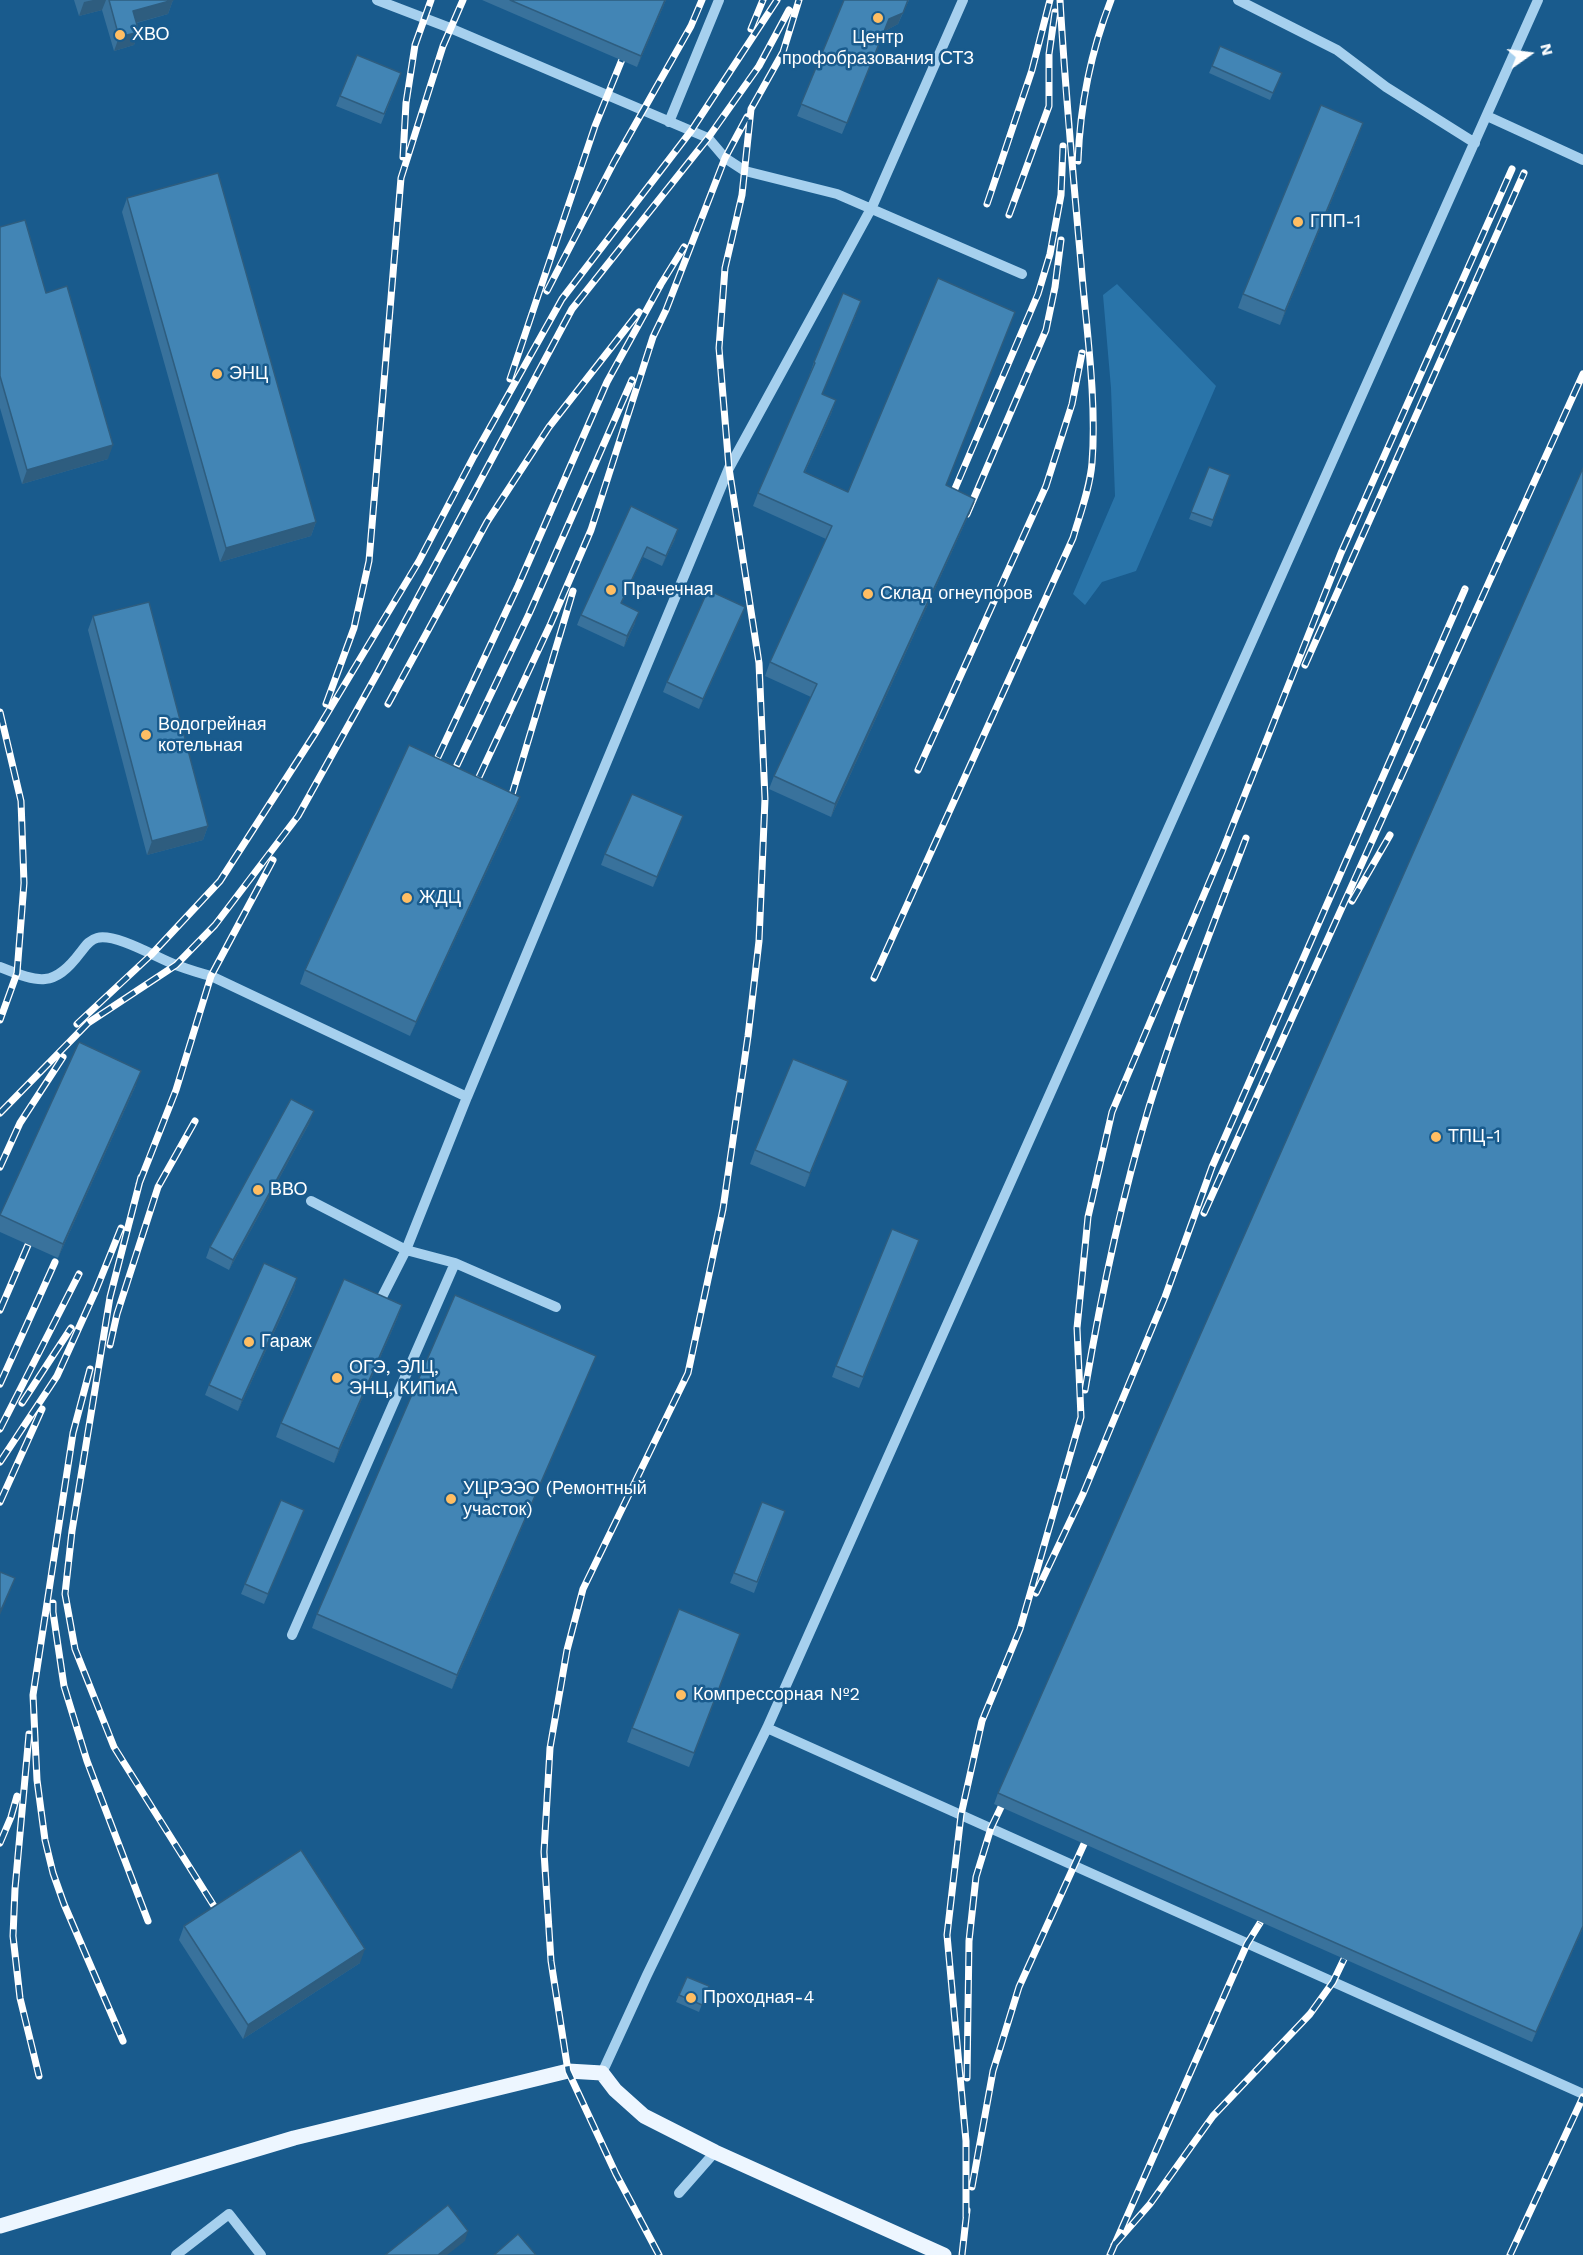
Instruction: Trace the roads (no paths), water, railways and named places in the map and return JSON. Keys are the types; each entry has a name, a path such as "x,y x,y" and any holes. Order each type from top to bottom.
{"main road":[{"path":"0,2226 294,2138 568,2071 602,2073 615,2090 644,2116 922,2251 944,2255"}],"street":[{"path":"377,0 450,28 708,138 725,158 745,171 837,194 873,207 1022,274"},
{"path":"669,122 719,0"},
{"path":"381,1301 406,1250 467,1097 729,468 873,207 963,0"},
{"path":"1238,0 1336,50 1386,87 1475,143"},
{"path":"602,2073 767,1728 1538,0"},
{"path":"1487,116 1583,160"},
{"path":"0,967 35,979 59,976 90,941 98,938 112,939 176,965 211,976 467,1097"},
{"path":"311,1201 406,1250 455,1263 556,1307"},
{"path":"292,1635 455,1263"},
{"path":"767,1728 1583,2094"},
{"path":"679,2193 715,2152"},
{"path":"176,2255 229,2214 261,2255"}],"railway":[{"path":"403,157 406,103 415,45 431,0"},
{"path":"326,704 354,628 369,561 401,178 443,46 463,0"},
{"path":"547,291 614,162 691,26 702,0"},
{"path":"751,29 763,0"},
{"path":"77,1024 151,955 220,881 316,732 419,561 474,456 562,299 691,131 777,0"},
{"path":"659,2255 616,2174 568,2071 551,1961 544,1852 550,1748 567,1650 583,1589 688,1373 723,1209 748,1036 759,941 765,799 759,663 729,468 719,348 725,268 742,195 751,109 783,52 799,0"},
{"path":"987,204 1032,70 1050,0"},
{"path":"874,978 1073,538 1089,482 1093,439 1092,388 1069,132 1060,0"},
{"path":"1078,161 1081,120 1088,79 1111,0"},
{"path":"0,1113 88,1023 176,965 215,925 298,816 378,672 572,309 708,138 759,66 789,10"},
{"path":"1009,215 1049,106 1049,54 1055,12"},
{"path":"510,379 595,126 623,57"},
{"path":"479,777 551,623 591,530 653,337 666,310 725,158 747,117"},
{"path":"948,505 1038,294 1050,254 1061,195 1063,146"},
{"path":"966,2217 966,2141 947,1935 961,1815 982,1721 1020,1629 1081,1417 1077,1328 1088,1217 1112,1112 1222,852 1341,553 1512,169"},
{"path":"1305,665 1524,173"},
{"path":"967,514 1046,330 1055,287 1061,240"},
{"path":"438,757 518,586 607,382 684,247"},
{"path":"388,704 487,522 549,427 639,312"},
{"path":"918,770 1046,486 1072,404 1082,353"},
{"path":"1204,1213 1583,374"},
{"path":"457,765 529,614 632,380"},
{"path":"1036,1593 1083,1494 1165,1297 1212,1167 1465,589"},
{"path":"511,798 573,591"},
{"path":"0,712 21,801 24,883 17,973 0,1020"},
{"path":"1352,901 1390,835"},
{"path":"1085,1390 1112,1248 1149,1107 1183,1005 1246,838"},
{"path":"139,1184 176,1090 211,976 273,860"},
{"path":"0,1167 20,1123 63,1057"},
{"path":"110,1345 117,1314 158,1187 195,1121"},
{"path":"141,1177 110,1297 72,1531 65,1594 75,1649 114,1747 219,1914"},
{"path":"0,1462 57,1376 121,1228"},
{"path":"0,1310 28,1245"},
{"path":"0,1384 55,1262"},
{"path":"0,1429 79,1274"},
{"path":"22,1403 71,1328"},
{"path":"90,1369 73,1433 33,1695 37,1780 45,1840 53,1873 123,2041"},
{"path":"0,1502 42,1409"},
{"path":"53,1603 64,1686 87,1761 148,1921"},
{"path":"29,1734 13,1936 20,1998 39,2076"},
{"path":"0,1843 17,1796"},
{"path":"967,2078 969,1941 976,1877 991,1828 1001,1807"},
{"path":"972,2187 993,2071 1019,1987 1084,1844"},
{"path":"1110,2255 1247,1944 1260,1923"},
{"path":"1114,2245 1150,2204 1213,2116 1310,2014 1333,1982 1344,1959"},
{"path":"1510,2255 1583,2097"},
{"path":"962,2255 967,2210"}],"place":[{"name":"Центр профобразования СТЗ","path":"878,18"},
{"name":"ХВО","path":"120,35"},
{"name":"ГПП-1","path":"1298,222"},
{"name":"ЭНЦ","path":"217,374"},
{"name":"Прачечная","path":"611,590"},
{"name":"Склад огнеупоров","path":"868,594"},
{"name":"Водогрейная котельная","path":"146,735"},
{"name":"ЖДЦ","path":"407,898"},
{"name":"ТПЦ-1","path":"1436,1137"},
{"name":"ВВО","path":"258,1190"},
{"name":"Гараж","path":"249,1342"},
{"name":"ОГЭ, ЭЛЦ, ЭНЦ, КИПиА","path":"337,1378"},
{"name":"УЦРЭЭО (Ремонтный участок)","path":"451,1499"},
{"name":"Компрессорная №2","path":"681,1695"},
{"name":"Проходная-4","path":"691,1998"}]}
